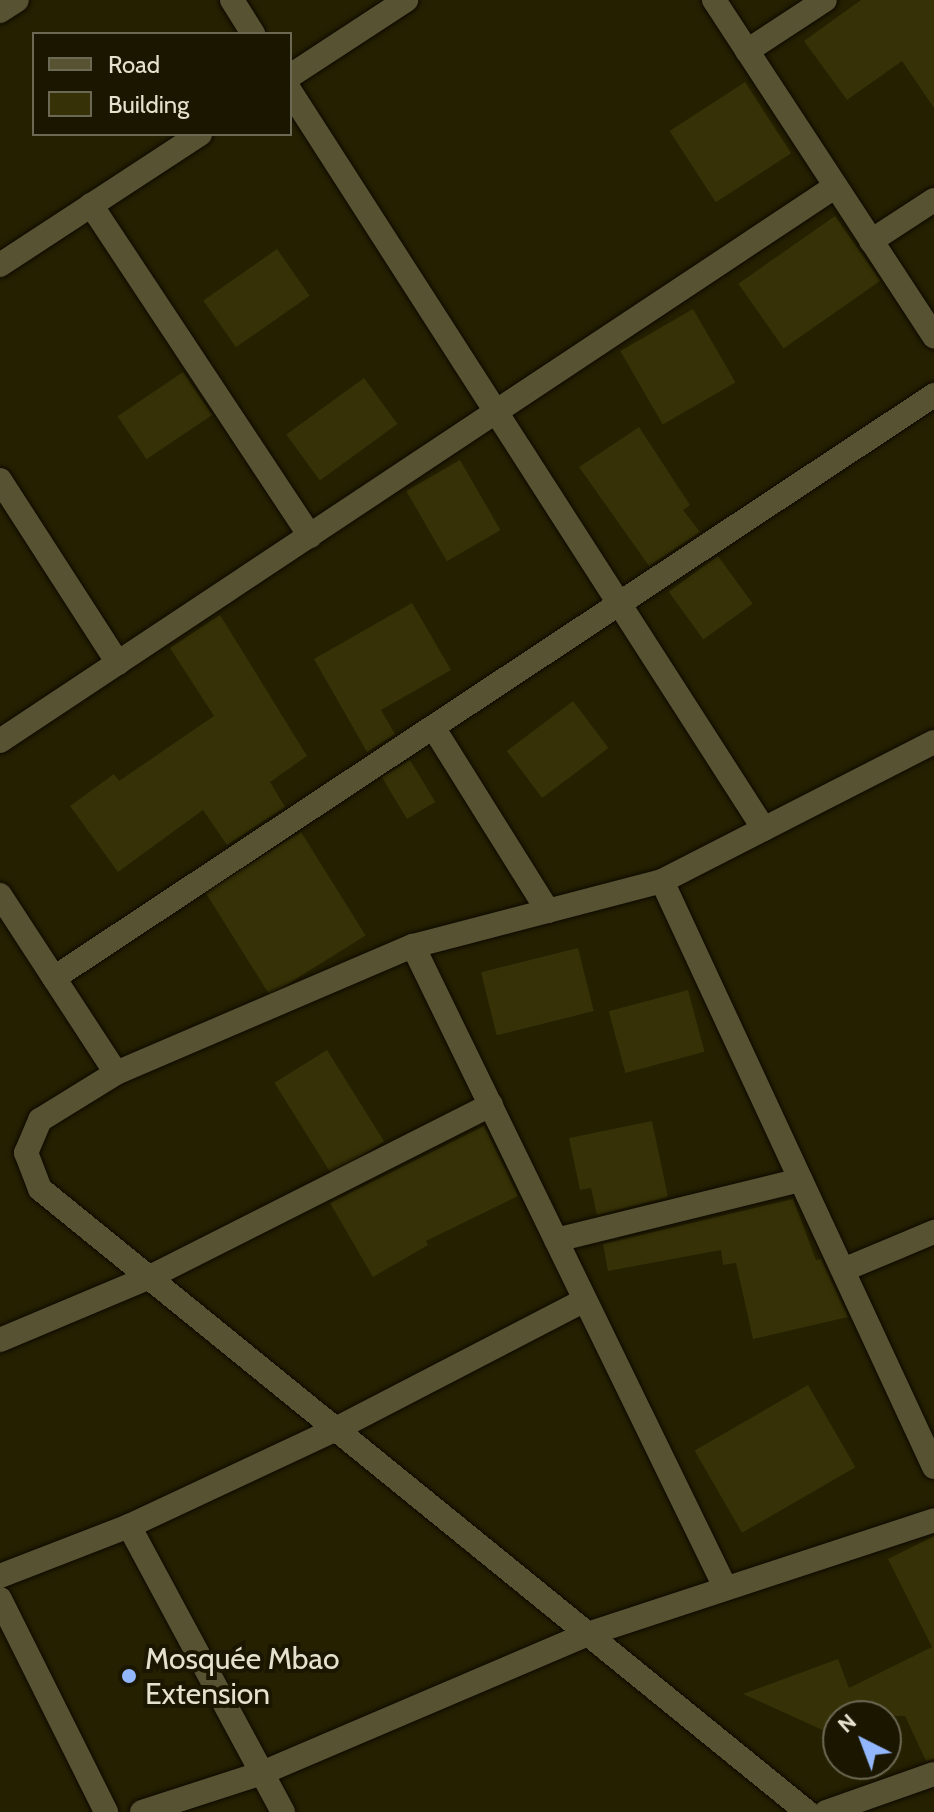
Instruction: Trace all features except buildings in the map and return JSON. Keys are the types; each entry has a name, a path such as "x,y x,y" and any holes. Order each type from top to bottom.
{"street":[{"path":"0,11 17,0"},
{"path":"232,0 252,32"},
{"path":"292,75 406,0"},
{"path":"714,0 934,336"},
{"path":"747,51 825,0"},
{"path":"292,94 764,829"},
{"path":"0,265 197,136"},
{"path":"0,741 836,186"},
{"path":"871,241 934,200"},
{"path":"91,205 310,536"},
{"path":"54,978 934,395"},
{"path":"0,480 118,663"},
{"path":"433,727 548,911"},
{"path":"807,1812 40,1189 26,1153 40,1120 116,1073 413,946 662,881 934,742"},
{"path":"662,881 934,1467"},
{"path":"0,895 116,1073"},
{"path":"413,946 724,1585"},
{"path":"0,1340 150,1277 491,1105"},
{"path":"556,1240 801,1180"},
{"path":"843,1270 934,1232"},
{"path":"0,1576 129,1526 336,1429 585,1300"},
{"path":"142,1812 262,1773 588,1634 724,1585 934,1520"},
{"path":"129,1526 283,1812"},
{"path":"0,1599 106,1812"},
{"path":"826,1812 934,1774"}],"place":[{"name":"Mosquée Mbao Extension","path":"129,1676"}]}
